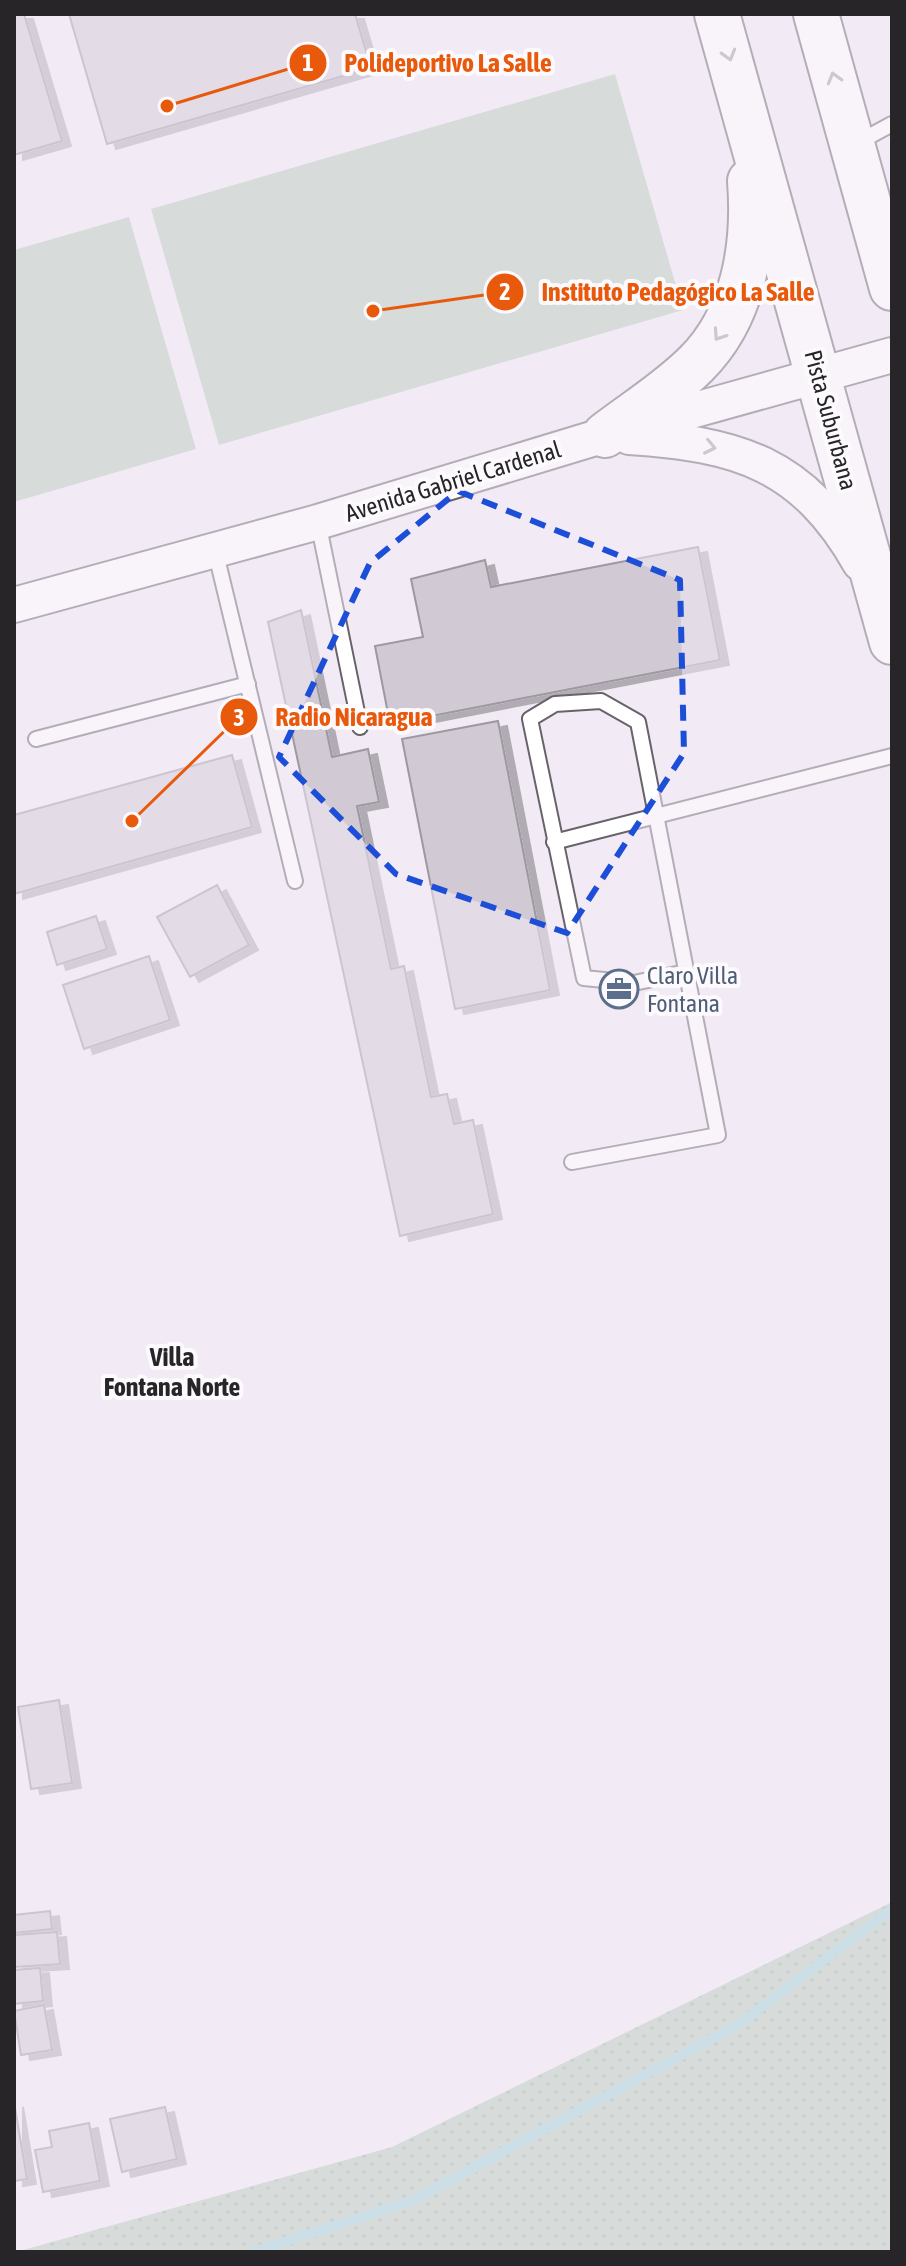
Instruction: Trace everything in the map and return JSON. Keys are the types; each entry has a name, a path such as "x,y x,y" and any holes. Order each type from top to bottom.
{"main road":[{"name":"Pista Suburbana","path":"717,14 887,623"},
{"path":"816,14 870,179 892,288"},
{"path":"605,435 697,363 714,344 737,301 748,254 750,212 740,96"}],"street":[{"name":"Avenida Gabriel Cardenal","path":"14,605 318,522 605,435 892,355"},
{"path":"605,435 660,439 727,450 768,466 790,479 837,525 887,623"}],"lane":[{"path":"870,179 892,124"},
{"path":"318,522 360,727"},
{"path":"215,550 295,881"},
{"path":"36,739 248,684"},
{"path":"572,1162 718,1135 638,722 601,701 555,704 530,719 584,978 634,983 686,972"},
{"path":"554,842 892,756"}],"highlighted area":[{"path":"458,491 680,580 684,753 567,933 396,874 279,757 370,563"}],"green space":[{"path":"615,74 683,310 219,445 151,209"},
{"path":"129,217 196,449 14,502 14,250"},
{"path":"892,1902 892,2252 16,2252 392,2147"}],"building":[{"path":"14,14 24,14 62,141 14,155"},
{"path":"69,14 355,14 371,68 107,144"},
{"path":"698,547 720,660 390,724 375,646 423,637 411,579 485,560 491,587"},
{"path":"301,610 332,757 368,749 379,802 357,806 391,969 404,966 431,1097 447,1094 454,1124 473,1120 493,1214 400,1236 268,622"},
{"path":"498,721 550,990 455,1009 402,739"},
{"path":"232,755 252,827 14,894 14,815"},
{"path":"217,885 249,945 190,977 157,917"},
{"path":"96,916 107,949 57,965 47,932"},
{"path":"149,956 170,1020 84,1049 63,985"},
{"path":"59,1700 72,1783 31,1789 18,1707"},
{"path":"50,1911 52,1929 14,1933 14,1915"},
{"path":"57,1932 60,1964 14,1967 14,1935"},
{"path":"40,1968 43,2001 14,2004 14,1970"},
{"path":"44,2005 52,2050 21,2055 14,2011"},
{"path":"14,2102 27,2179 14,2181"},
{"path":"165,2107 177,2159 122,2172 110,2119"},
{"path":"89,2123 100,2181 43,2192 35,2150 52,2147 49,2131"}],"waterway":[{"path":"253,2252 412,2201 739,2024 892,1909"}],"place":[{"name":"Polideportivo La Salle","path":"167,106"},
{"name":"Instituto Pedagógico La Salle","path":"373,311"},
{"name":"Radio Nicaragua","path":"132,821"},
{"name":"Claro Villa Fontana","path":"619,989"}],"district":[{"name":"Villa Fontana Norte","path":"172,1372"}]}
